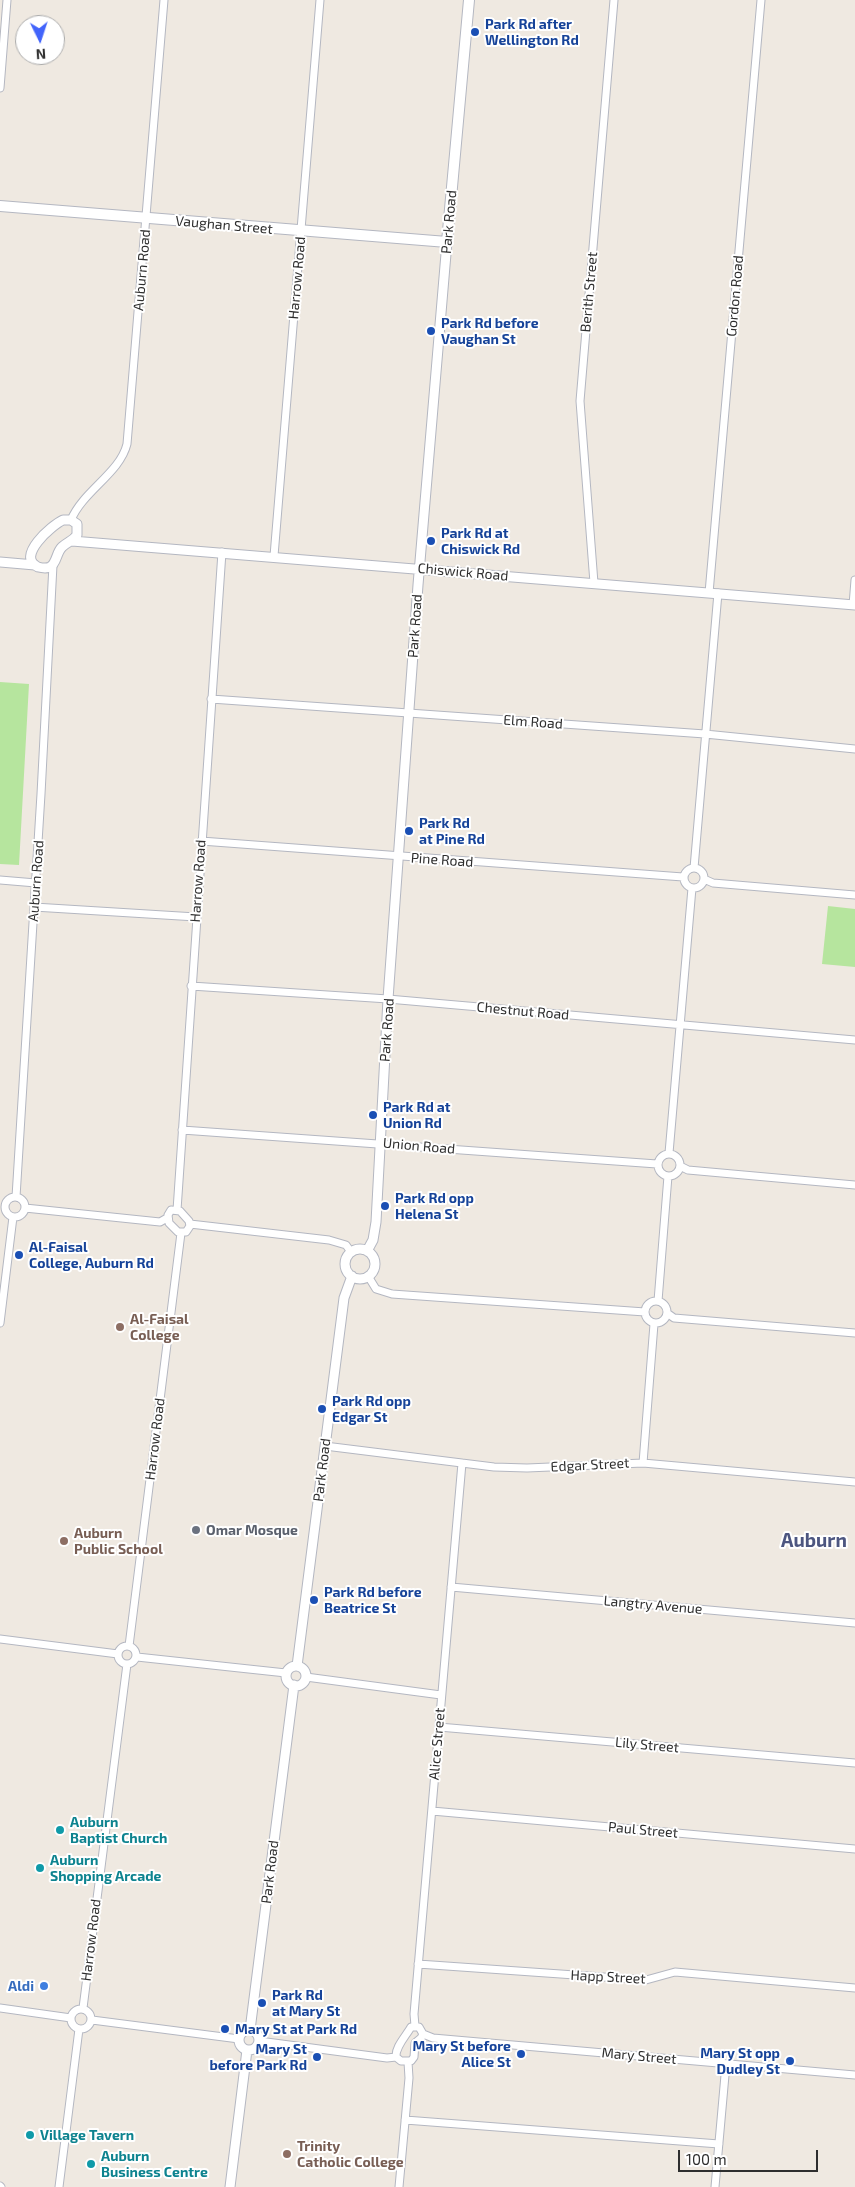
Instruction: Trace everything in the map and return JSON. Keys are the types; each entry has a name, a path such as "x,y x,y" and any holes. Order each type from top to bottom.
{"main road":[{"name":"Park Road","path":"447,242 469,0"},
{"name":"Vaughan Street","path":"0,206 301,232 447,242"}],"street":[{"path":"0,88 3,8 7,0"},
{"name":"Auburn Road","path":"71,520 75,510 116,465 126,449 164,0"},
{"name":"Harrow Road","path":"274,556 320,0"},
{"name":"Berith Street","path":"594,583 580,402 614,0"},
{"name":"Gordon Road","path":"694,868 706,734 714,593 761,0"},
{"name":"Park Road","path":"367,1251 373,1240 376,1222 388,1000 419,568 447,242"},
{"path":"0,562 35,565 42,568 53,565 60,550 75,538 78,531 77,524 71,520 63,520 56,524 36,544 31,558 35,565"},
{"name":"Chiswick Road","path":"72,541 274,556 854,605"},
{"name":"Harrow Road","path":"177,1210 222,552"},
{"name":"Auburn Road","path":"16,1197 36,883 53,565"},
{"path":"854,605 855,580"},
{"name":"Elm Road","path":"211,699 706,734 855,749"},
{"name":"Pine Road","path":"201,841 683,877"},
{"path":"704,879 700,886 692,888 686,885 683,877 686,871 694,868 701,871 704,879 713,883 855,895"},
{"path":"0,880 36,883"},
{"path":"670,1153 692,888"},
{"path":"34,907 196,917"},
{"name":"Chestnut Road","path":"191,986 388,1000 855,1040"},
{"name":"Union Road","path":"182,1130 657,1164"},
{"path":"670,1153 679,1159 680,1166 675,1174 668,1176 661,1173 657,1164 660,1158 670,1153"},
{"path":"680,1166 688,1170 855,1185"},
{"path":"658,1301 668,1176"},
{"path":"16,1197 22,1200 25,1208 22,1214 13,1217 2,1206 7,1200 16,1197"},
{"path":"25,1208 160,1222 167,1218 170,1211 177,1210 182,1213 190,1224 329,1240 346,1245 351,1252"},
{"path":"0,1323 13,1217"},
{"path":"167,1218 169,1223 181,1232 188,1230 190,1224"},
{"name":"Harrow Road","path":"129,1646 181,1232"},
{"path":"358,1249 367,1251 374,1258 374,1268 368,1276 360,1279 352,1276 345,1265 347,1256 351,1252 358,1249"},
{"name":"Park Road","path":"297,1666 344,1298 352,1276"},
{"path":"368,1276 376,1289 392,1294 645,1312"},
{"path":"658,1301 666,1307 667,1314 662,1322 654,1324 648,1321 645,1312 648,1305 658,1301"},
{"path":"667,1314 674,1318 855,1333"},
{"path":"643,1463 654,1324"},
{"name":"Edgar Street","path":"325,1446 494,1468 643,1463 855,1482"},
{"name":"Alice Street","path":"415,2026 418,1964 462,1463"},
{"name":"Langtry Avenue","path":"450,1587 855,1623"},
{"path":"0,1639 118,1654"},
{"path":"129,1646 136,1651 137,1657 132,1664 126,1664 119,1660 118,1654 121,1648 129,1646"},
{"path":"137,1657 250,1671 286,1673"},
{"name":"Harrow Road","path":"83,2008 126,1664"},
{"path":"297,1666 303,1668 306,1677 303,1682 294,1685 286,1680 286,1673 289,1668 297,1666"},
{"path":"306,1677 441,1696"},
{"name":"Park Road","path":"250,2030 294,1685"},
{"name":"Lily Street","path":"439,1727 855,1763"},
{"name":"Paul Street","path":"432,1811 855,1849"},
{"name":"Happ Street","path":"418,1964 646,1980 675,1972 855,1988"},
{"path":"0,2008 71,2018"},
{"path":"83,2008 90,2012 92,2020 87,2027 79,2029 73,2025 71,2018 75,2010 83,2008"},
{"path":"92,2020 239,2039"},
{"path":"396,2057 397,2048 406,2038 411,2027 421,2028 423,2034 415,2043 414,2057 408,2062 399,2187"},
{"path":"59,2187 79,2029"},
{"path":"250,2030 258,2035 259,2041 253,2049 247,2050 240,2046 239,2039 242,2032 250,2030"},
{"name":"Mary Street","path":"423,2034 432,2038 855,2074"},
{"path":"259,2041 387,2058 396,2057 401,2061 408,2062"},
{"path":"230,2187 247,2050"},
{"path":"715,2187 726,2064"},
{"path":"405,2120 719,2144"}],"green space":[{"path":"0,682 29,684 19,865 0,864"},
{"path":"828,906 855,909 855,967 822,964"}],"place":[{"name":"Park Rd after Wellington Rd","path":"475,32"},
{"name":"Park Rd before Vaughan St","path":"431,331"},
{"name":"Park Rd at Chiswick Rd","path":"431,541"},
{"name":"Park Rd at Pine Rd","path":"409,831"},
{"name":"Park Rd at Union Rd","path":"373,1115"},
{"name":"Park Rd opp Helena St","path":"385,1206"},
{"name":"Al-Faisal College, Auburn Rd","path":"19,1255"},
{"name":"Al-Faisal College","path":"120,1327"},
{"name":"Park Rd opp Edgar St","path":"322,1409"},
{"name":"Omar Mosque","path":"196,1530"},
{"name":"Auburn Public School","path":"64,1541"},
{"name":"Park Rd before Beatrice St","path":"314,1600"},
{"name":"Auburn Baptist Church","path":"60,1830"},
{"name":"Auburn Shopping Arcade","path":"40,1868"},
{"name":"Aldi","path":"44,1986"},
{"name":"Park Rd at Mary St","path":"262,2003"},
{"name":"Mary St at Park Rd","path":"225,2029"},
{"name":"Mary St before Alice St","path":"521,2054"},
{"name":"Mary St before Park Rd","path":"317,2057"},
{"name":"Mary St opp Dudley St","path":"790,2061"},
{"name":"Village Tavern","path":"30,2135"},
{"name":"Trinity Catholic College","path":"287,2154"},
{"name":"Auburn Business Centre","path":"91,2164"}],"district":[{"name":"Auburn","path":"814,1541"}]}
